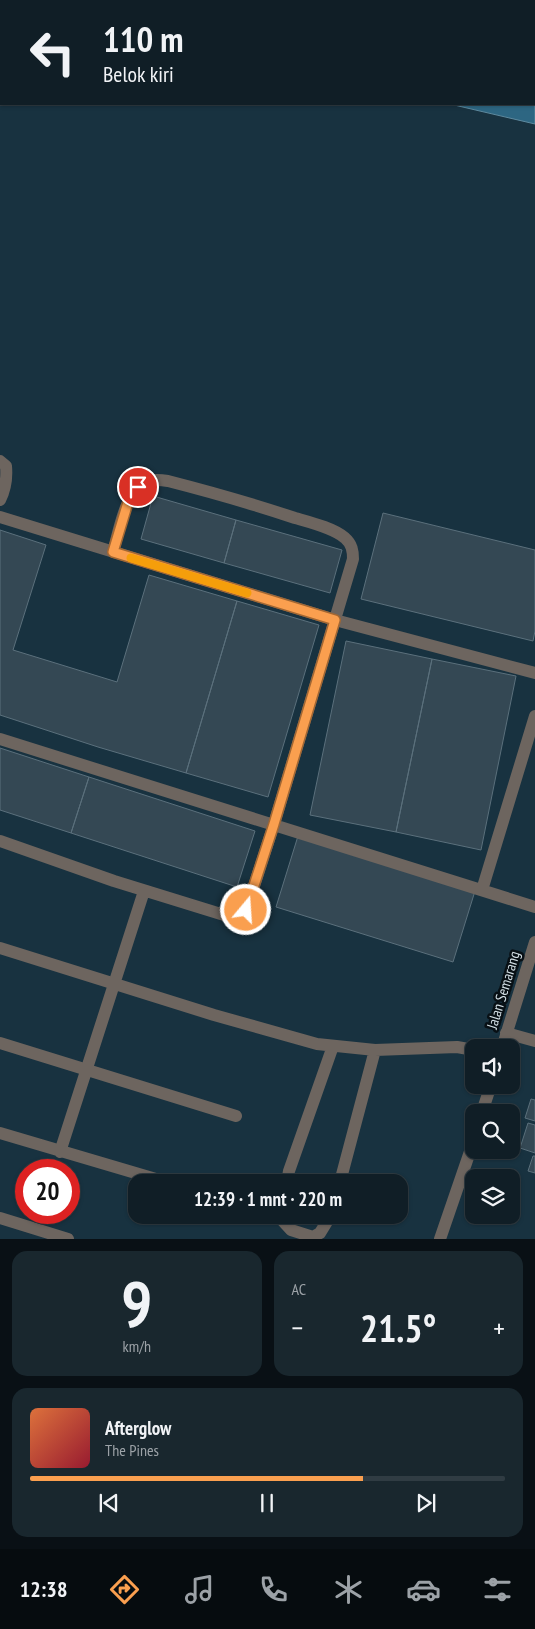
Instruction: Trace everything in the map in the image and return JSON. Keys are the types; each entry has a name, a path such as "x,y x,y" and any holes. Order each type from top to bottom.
{"lane":[{"path":"0,462 6,466 6,481 0,500"},
{"path":"0,841 144,891 237,919 241,918 246,910 274,824 353,559 350,544 338,533 308,522 230,496 168,481 146,482 138,487 129,499 113,552"},
{"path":"0,517 335,620 535,673"},
{"path":"482,890 535,716"},
{"path":"0,738 535,906"},
{"path":"60,1152 144,891"},
{"name":"Jalan Semarang","path":"504,1039 535,942"},
{"path":"0,948 284,1036 317,1044 375,1050 456,1047 465,1048"},
{"path":"506,1033 535,1041"},
{"path":"0,1042 236,1116"},
{"path":"288,1174 333,1046"},
{"path":"342,1174 375,1050"},
{"path":"0,1133 138,1174"},
{"path":"440,1239 467,1159"},
{"path":"0,1218 68,1239"},
{"path":"286,1224 291,1230 313,1237 320,1233 326,1224"}],"shaded area":[{"path":"0,105 454,105 535,124 535,1239 0,1239"}],"water":[{"path":"454,105 535,105 535,124"}],"building":[{"path":"153,496 236,520 224,563 141,539"},
{"path":"383,513 535,550 535,631 533,641 361,599"},
{"path":"236,520 342,550 330,593 224,563"},
{"path":"0,530 46,545 13,650 117,682 149,575 237,601 186,773 0,715"},
{"path":"237,601 319,625 268,797 186,773"},
{"path":"346,641 432,659 396,832 310,815"},
{"path":"432,659 516,676 481,850 396,832"},
{"path":"0,748 89,777 71,833 0,810"},
{"path":"89,777 255,831 237,887 71,833"},
{"path":"298,836 475,891 453,962 276,907"},
{"path":"531,1099 535,1100 535,1121 525,1118"},
{"path":"528,1123 535,1125 535,1153 520,1148"},
{"path":"533,1156 535,1156 535,1173 528,1171"}],"slow traffic":[{"path":"131,558 247,593"}],"route":[{"path":"138,487 129,499 113,552 335,620 274,824 246,910"}]}
